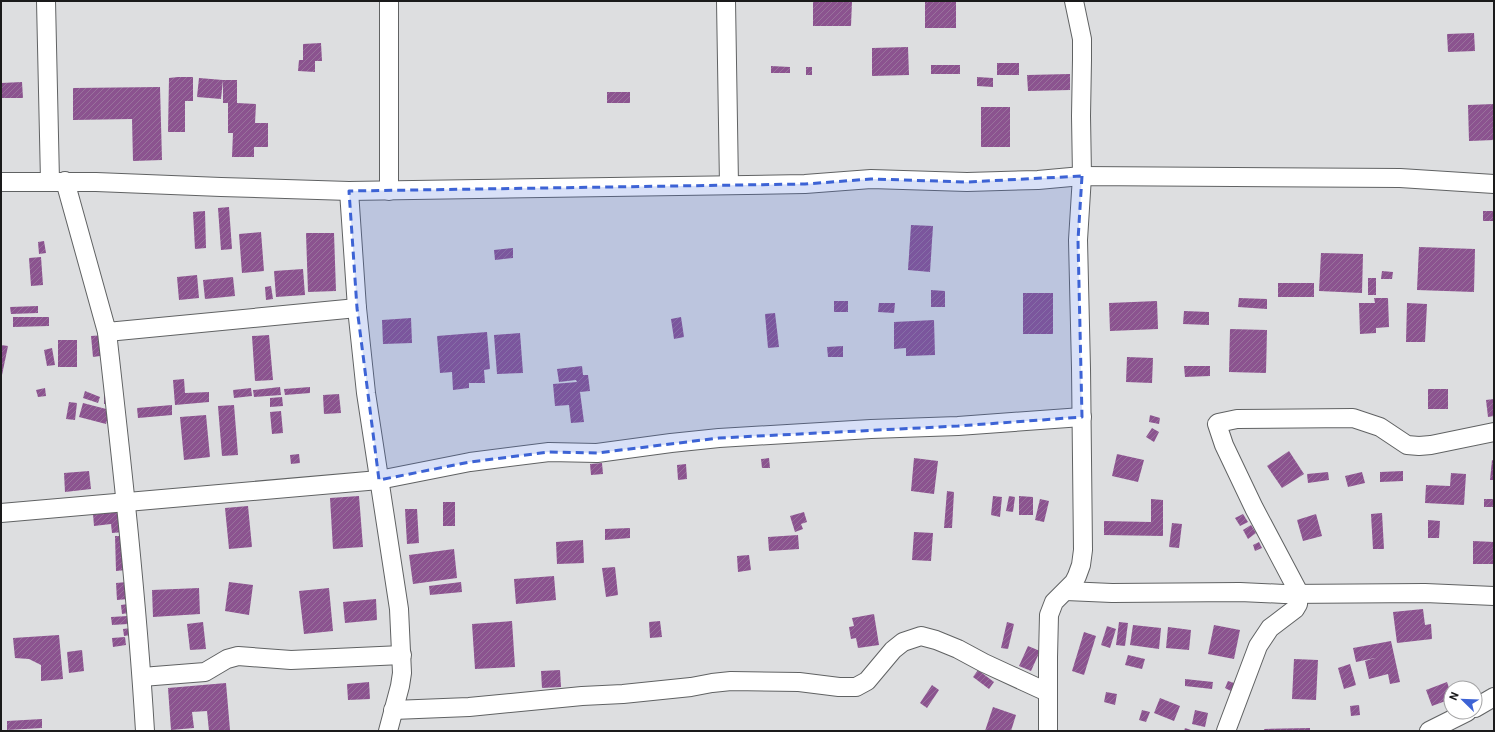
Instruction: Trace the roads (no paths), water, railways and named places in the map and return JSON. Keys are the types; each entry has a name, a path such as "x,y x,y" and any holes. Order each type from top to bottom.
{"street":[{"path":"46,1 57,181 107,332 126,503 142,677 145,731"},
{"path":"389,1 389,191"},
{"path":"726,1 729,185"},
{"path":"1048,731 1047,692 1050,615 1054,602 1066,591 1077,576 1081,565 1083,550 1078,240 1082,176 1082,39 1074,1"},
{"path":"1,182 57,181 349,191 805,184 872,179 967,182 1038,180 1082,176 1400,178 1494,184"},
{"path":"349,191 357,308 366,392 399,609 402,655 400,686 388,731"},
{"path":"107,332 357,308"},
{"path":"1,513 379,480 470,462 549,452 596,454 665,443 726,438 870,429 958,426 1082,416"},
{"path":"1226,731 1258,646 1270,628 1295,609 1298,604 1299,593 1254,508 1224,445 1217,424 1237,419 1353,418 1380,427 1407,445 1419,446 1431,445 1494,432"},
{"path":"1066,591 1425,593 1494,596"},
{"path":"393,710 469,707 582,696 623,694 731,681 799,682 839,687 856,687 867,681 893,650 903,642 921,636 958,649 984,663 1047,692"},
{"path":"142,677 205,672 227,659 238,656 291,660 402,655"},
{"path":"1483,703 1494,697"},
{"path":"1429,731 1451,720"}]}
